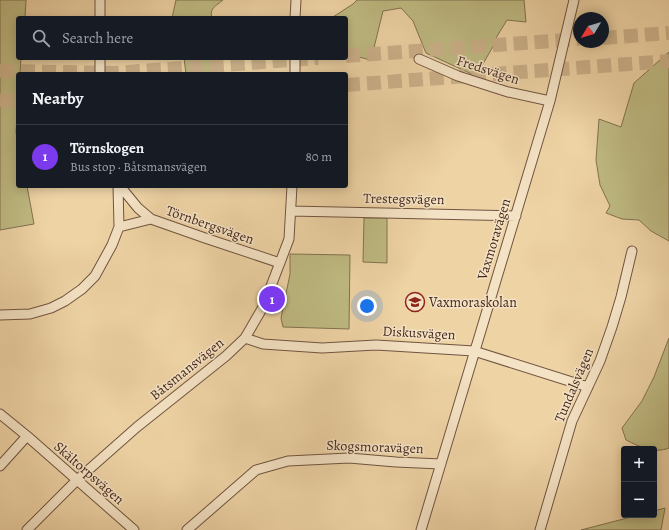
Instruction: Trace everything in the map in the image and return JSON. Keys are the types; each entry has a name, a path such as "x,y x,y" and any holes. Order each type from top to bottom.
{"street":[{"path":"100,0 100,16"},
{"path":"295,16 296,0"},
{"name":"Vaxmoravägen","path":"421,530 550,101 574,0"},
{"name":"Fredsvägen","path":"419,59 465,78 508,92 550,101"},
{"path":"100,60 100,72"},
{"path":"295,60 295,72"},
{"path":"0,315 30,314 51,308 65,302 82,289 95,276 112,245 119,227 119,188"},
{"name":"Törnbergsvägen","path":"121,188 138,208 151,219 280,263"},
{"name":"Båtsmansvägen","path":"27,530 78,480 137,427 226,356 244,338 263,307 289,239 292,188"},
{"name":"Trestegsvägen","path":"291,211 516,216"},
{"path":"119,227 151,219"},
{"name":"Tundalsvägen","path":"540,530 572,421 600,361 612,327 632,250"},
{"name":"Diskusvägen","path":"244,338 262,344 322,348 376,345 474,351 588,387"},
{"name":"Skältorpsvägen","path":"0,414 134,530"},
{"path":"0,466 27,436"},
{"name":"Skogsmoravägen","path":"187,530 256,470 288,461 349,458 441,464"}],"shaded area":[{"path":"0,0 26,0 25,16 16,16 16,60 21,60 20,72 16,72 16,188 27,188 34,224 0,230"},
{"path":"176,0 223,0 212,9 211,16 172,16"},
{"path":"357,0 524,0 526,22 507,20 476,76 426,53 413,21 401,8 383,11 371,60 348,54 348,16 335,16"},
{"path":"669,52 669,241 651,231 639,220 622,219 606,213 610,206 600,185 596,160 599,119 621,127 634,83"},
{"path":"184,60 221,60 223,72 186,72"},
{"path":"364,218 387,218 387,263 363,262"},
{"path":"290,254 350,255 349,329 283,327 281,318 290,274"},
{"path":"669,338 669,448 663,450 657,450 657,446 640,446 626,440 622,428 642,401 654,377"},
{"path":"665,508 661,530 581,530 627,518 657,518 657,510"}],"tunnel":[{"path":"609,38 669,33"},
{"path":"348,56 573,39"},
{"path":"128,72 291,60"},
{"path":"348,85 669,61"},
{"path":"0,71 57,72"},
{"path":"0,100 16,101"}],"place":[{"name":"Törnskogen","path":"272,299"},
{"name":"Vaxmoraskolan","path":"415,302"}]}
